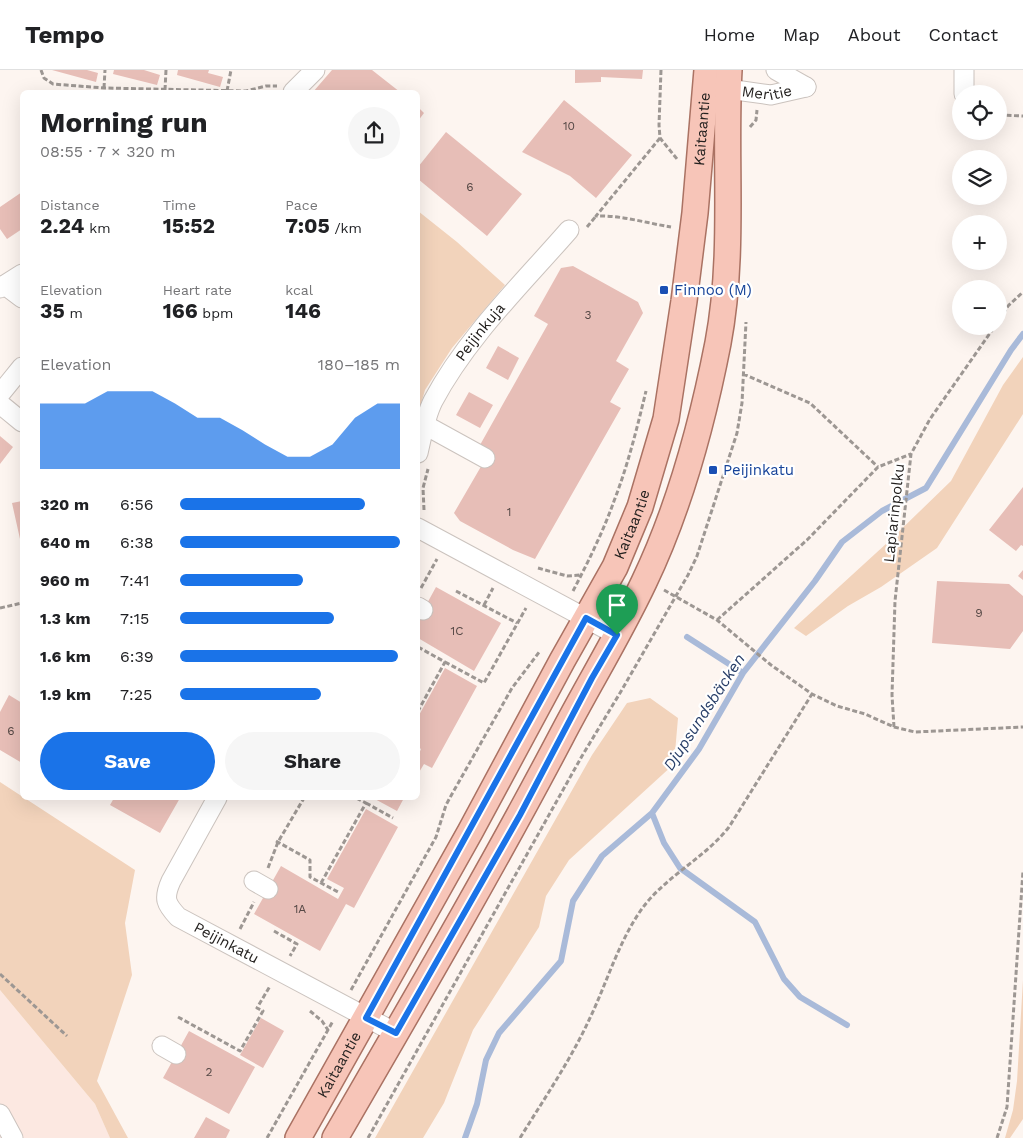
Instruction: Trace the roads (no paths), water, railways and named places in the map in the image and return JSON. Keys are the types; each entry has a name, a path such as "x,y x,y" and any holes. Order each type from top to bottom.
{"main road":[{"name":"Kaitaantie","path":"298,1138 615,567 640,507 666,419 695,213 717,75"},
{"name":"Kaitaantie","path":"335,1138 520,815 592,678 617,635 644,581 670,520 689,462 718,342 728,267 717,75"}],"street":[{"name":"Meritie","path":"717,75 771,95 806,87 776,70"},
{"path":"964,70 964,85"},
{"path":"296,90 311,72"},
{"name":"Peijinkuja","path":"420,449 431,429 432,403 459,359 488,322 576,230"},
{"path":"20,275 2,286 20,297"},
{"path":"0,394 20,369"},
{"path":"0,404 20,420"},
{"path":"431,429 486,458"},
{"path":"420,529 617,635"},
{"name":"Peijinkatu","path":"216,800 170,881 166,892 167,905 178,917 396,1033"},
{"path":"0,1114 13,1138"}],"waterway":[{"name":"Djupsundsbäcken","path":"465,1138 477,1104 486,1060 499,1033 561,961 573,901 602,856 652,813 699,749 743,673 815,581 842,542 882,511 926,488 1011,350 1023,334"},
{"path":"687,637 743,673"},
{"path":"652,813 664,843 680,868 755,922 784,979 800,997 847,1025"}],"place":[{"name":"Finnoo (M)","path":"664,290"},
{"name":"Peijinkatu","path":"713,470"}]}
